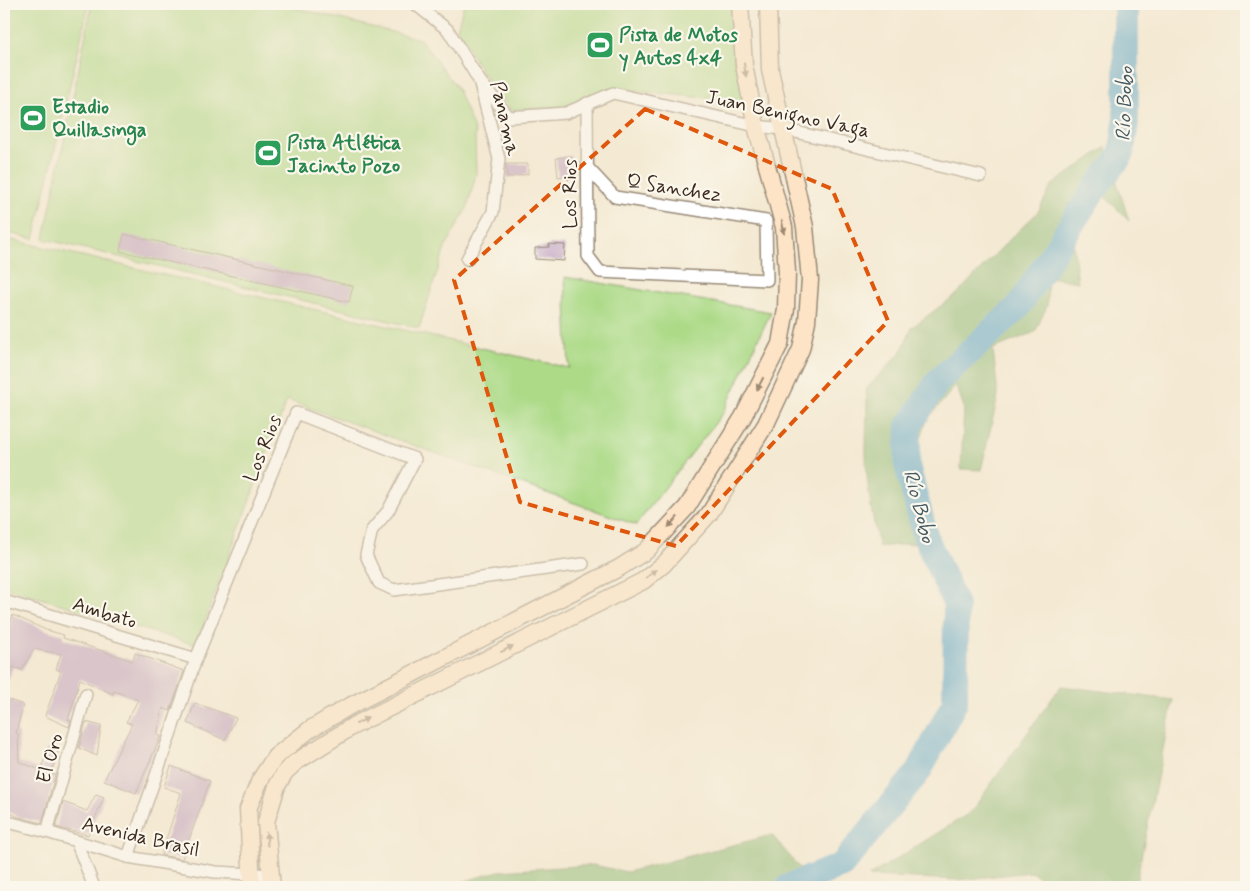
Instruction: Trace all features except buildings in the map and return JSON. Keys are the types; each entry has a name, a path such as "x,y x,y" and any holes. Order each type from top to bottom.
{"main road":[{"path":"251,881 248,810 260,780 275,757 310,730 346,708 619,568 646,551 687,507 743,417 780,344 786,309 787,272 784,227 756,126 744,65 740,4"},
{"path":"271,881 266,822 277,786 285,772 296,762 353,726 643,581 664,564 709,514 766,424 801,349 807,321 810,280 805,227 770,70 768,4"}],"street":[{"name":"Panama","path":"415,4 448,30 479,80 499,159 493,212 467,259"},
{"path":"479,80 509,116 566,113 588,103"},
{"name":"Juan Benigno Vaga","path":"588,103 613,93 756,126 783,129 981,176"},
{"name":"Los Rios","path":"588,103 588,256 600,272 767,280"},
{"name":"Q Sanchez","path":"588,168 615,197 766,221 767,280"},
{"name":"Los Rios","path":"128,857 196,659 296,413 415,459 388,511 372,530 366,555 379,583 394,590 583,564"},
{"name":"Ambato","path":"4,603 196,659"},
{"name":"El Oro","path":"47,832 86,694"},
{"name":"Avenida Brasil","path":"4,822 47,832 128,857 215,872 251,881 271,881"},
{"path":"76,841 94,887"}],"highlighted area":[{"path":"645,109 832,189 888,321 676,546 520,502 454,280"}],"green space":[{"name":"Estadio Quillasinga","path":"4,4 89,4 34,239 4,232"},
{"name":"Pista Atlética Jacinto Pozo","path":"92,4 280,4 420,39 457,88 475,132 476,174 467,208 445,248 419,328 44,239"},
{"name":"Pista de Motos y Autos 4x4","path":"464,4 734,4 735,61 748,102 611,89 563,107 511,110 483,74 457,29"},
{"path":"1106,147 1129,221 1100,192 1068,204 1078,282 1048,277 1047,306 1035,332 993,349 998,396 981,470 961,469 964,407 956,385 927,420 916,453 938,541 879,547 867,476 866,389 901,352 912,327 957,294 1038,212 1052,185"},
{"path":"4,238 569,368 565,277 771,312 723,413 636,525 287,400 196,645 4,587"},
{"path":"1061,686 1173,700 1135,887 1056,887 1031,872 958,880 869,876 971,812"},
{"path":"772,835 810,881 781,887 445,887 499,871 593,865 627,872"}],"waterway":[{"name":"Río Bobo","path":"788,887 842,865 919,771 955,702 956,605 926,538 907,465 909,426 938,381 1019,306 1093,191 1121,155 1126,123 1126,4"}],"place":[{"name":"Pista de Motos y Autos 4x4","path":"600,45"},
{"name":"Estadio Quillasinga","path":"33,118"},
{"name":"Pista Atlética Jacinto Pozo","path":"268,153"}]}
